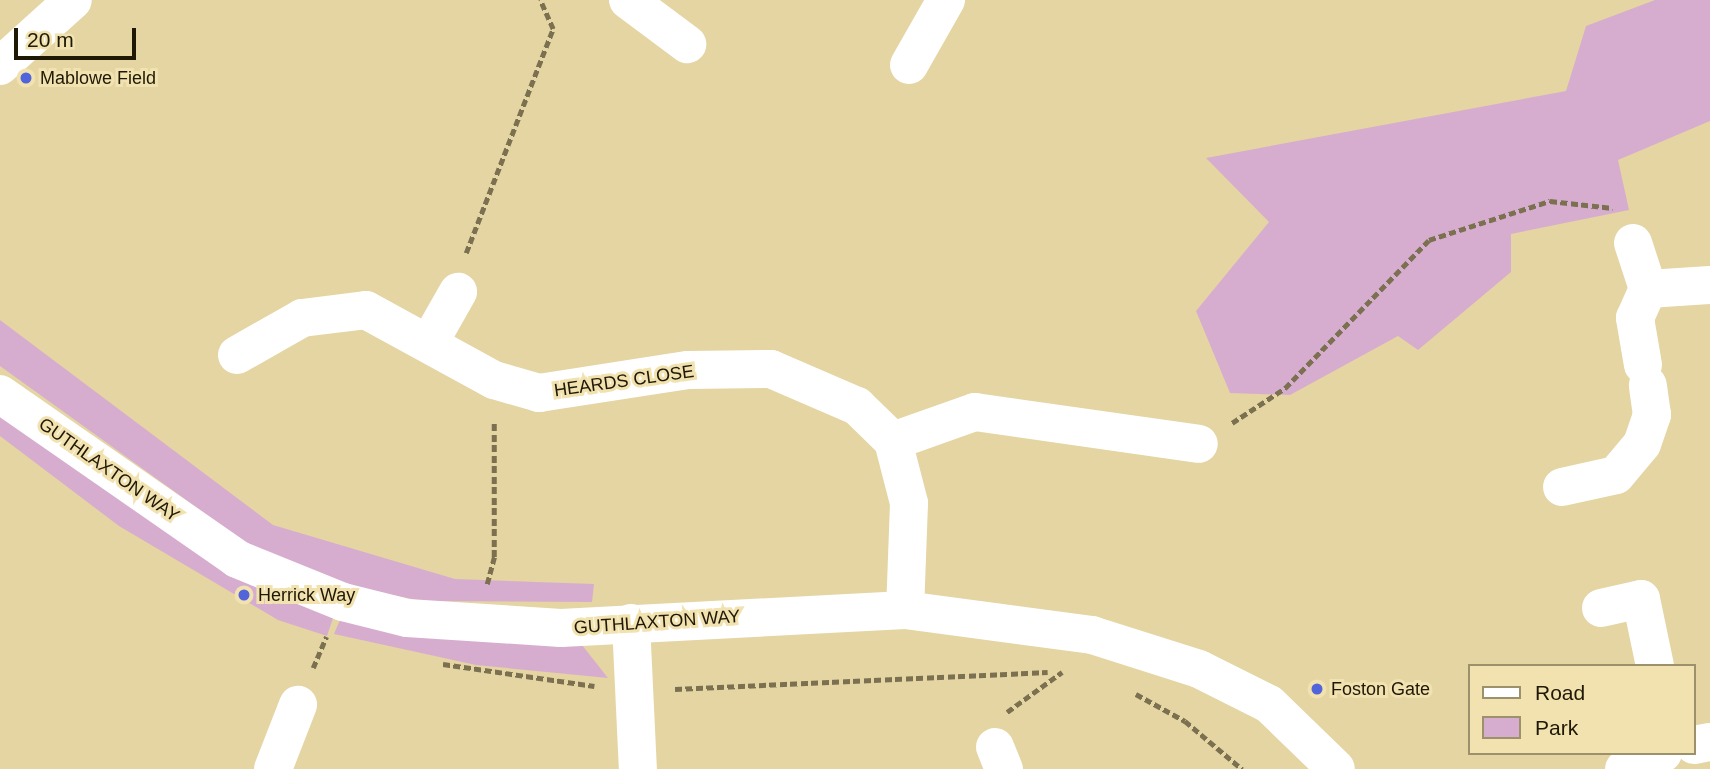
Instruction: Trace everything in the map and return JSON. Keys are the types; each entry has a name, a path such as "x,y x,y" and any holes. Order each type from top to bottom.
{"street":[{"path":"0,66 73,0"},
{"path":"628,0 687,44"},
{"path":"909,65 946,0"},
{"path":"1562,487 1616,475 1634,454 1652,415 1634,318 1648,289 1633,243"},
{"path":"1648,289 1710,285"},
{"path":"429,343 458,292"},
{"name":"HEARDS CLOSE","path":"237,355 302,318 366,310 494,380 538,393 688,370 771,369 857,406 893,441"},
{"name":"GUTHLAXTON WAY","path":"0,394 237,559 344,602 407,618 561,628 905,610 1092,635 1199,669 1269,704 1336,769"},
{"path":"905,610 909,503 893,441 975,412 1199,444"},
{"path":"1601,608 1642,599 1655,664"},
{"path":"631,623 638,769"},
{"path":"274,769 298,705"},
{"path":"1624,769 1658,755"}],"path":[{"path":"458,292 456,279 553,29 540,0"},
{"path":"1199,444 1285,388 1429,240 1550,201 1582,202 1615,210 1633,243"},
{"path":"478,623 494,557 494,380"},
{"path":"298,705 344,602"},
{"path":"999,758 1009,706 1063,672"}],"green space":[{"path":"1655,0 1710,0 1710,121 1618,160 1629,210 1511,234 1511,272 1418,350 1398,336 1290,395 1230,393 1196,311 1269,222 1206,158 1566,91 1586,26"},
{"path":"0,320 273,525 455,579 594,584 592,602 422,601 342,585 246,543 0,366"},
{"path":"0,394 339,600 327,636 278,620 119,526 0,436"},
{"path":"345,608 582,645 608,678 476,665 334,634"}],"place":[{"name":"Mablowe Field","path":"26,78"},
{"name":"Herrick Way","path":"244,595"},
{"name":"Foston Gate","path":"1317,689"}]}
